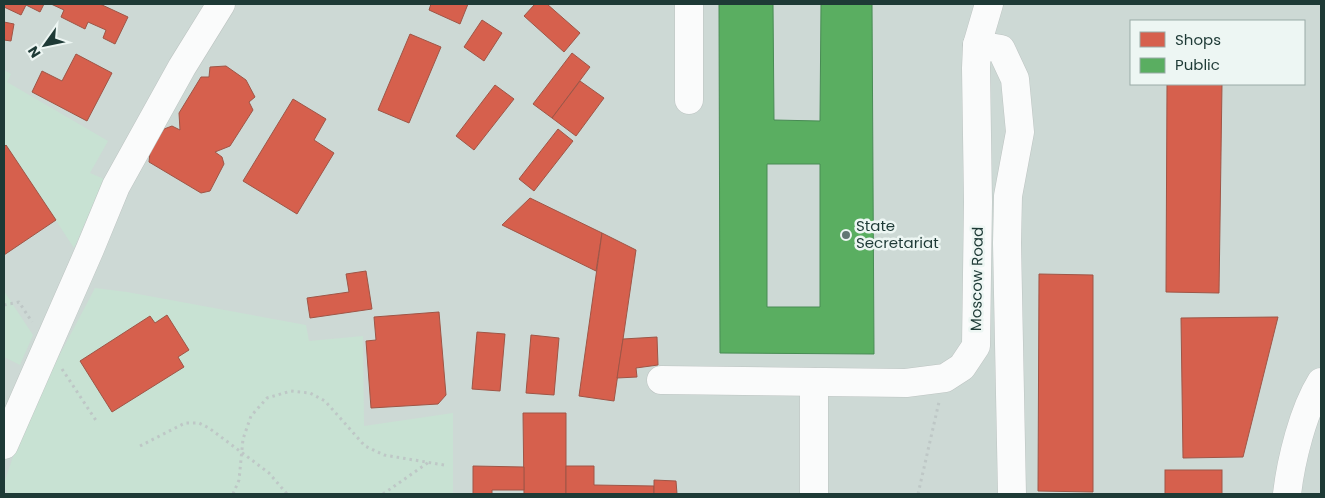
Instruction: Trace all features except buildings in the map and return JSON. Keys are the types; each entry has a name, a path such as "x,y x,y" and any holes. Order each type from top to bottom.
{"street":[{"path":"4,446 116,186 182,67 221,4"},
{"path":"689,4 690,100"},
{"name":"Moscow Road","path":"661,380 906,383 944,378 962,366 976,346 978,202 977,45 989,4"},
{"path":"977,45 1002,49 1014,79 1020,132 1008,196 1007,242 1012,494"},
{"path":"814,382 814,494"},
{"path":"1287,494 1290,470 1312,397 1321,382"}],"path":[{"path":"4,306 19,302 97,422"},
{"path":"918,494 944,378"},
{"path":"233,494 239,480 244,439 250,416 267,398 291,391 310,392 326,401 365,446 384,455 444,465"},
{"path":"140,446 185,423 199,423 209,428 243,453 269,474 287,494"},
{"path":"383,494 429,462"}],"shaded area":[{"path":"4,4 1321,4 1321,494 4,494"}],"green space":[{"path":"4,70 11,74 7,82 108,141 90,173 104,179 74,248 6,145 4,147"},
{"path":"95,288 127,292 306,325 309,341 363,336 364,426 453,413 453,494 9,494 4,487 4,483 26,419"},
{"path":"4,291 33,335 20,365 4,357"}],"place":[{"name":"State Secretariat","path":"846,235"}]}
